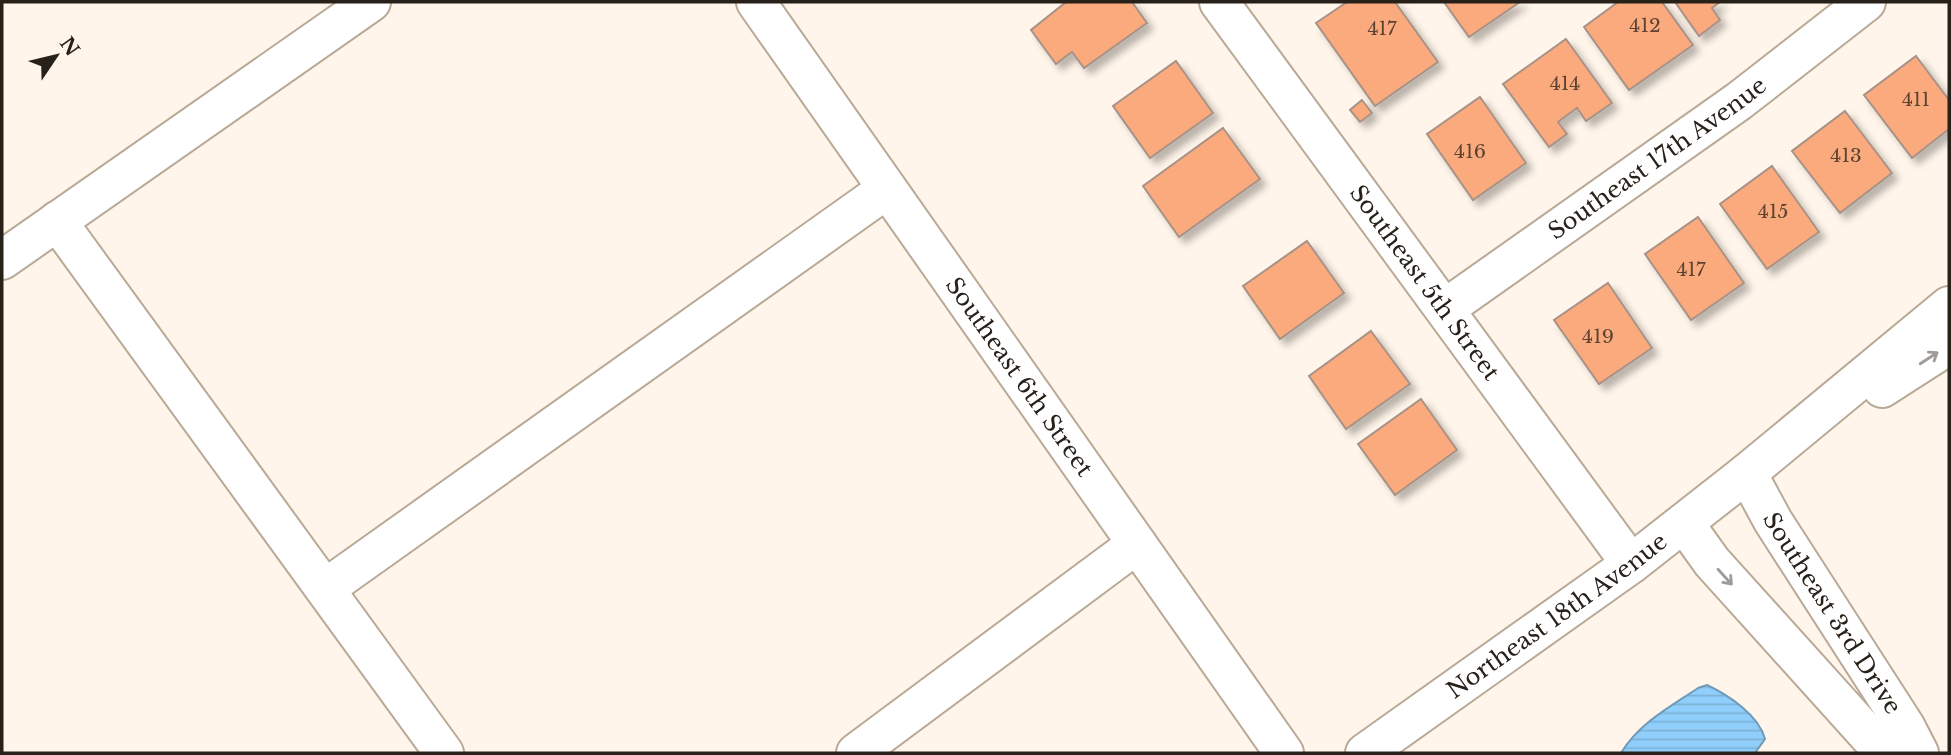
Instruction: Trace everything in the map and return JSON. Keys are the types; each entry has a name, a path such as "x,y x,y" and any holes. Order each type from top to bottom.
{"street":[{"path":"2,260 371,2"},
{"name":"Southeast 6th Street","path":"756,2 1284,753"},
{"name":"Southeast 5th Street","path":"1219,2 1446,308 1631,564"},
{"name":"Southeast 17th Avenue","path":"1446,308 1739,101 1866,2"},
{"path":"326,588 887,189"},
{"path":"57,221 444,753"},
{"name":"Northeast 18th Avenue","path":"1365,753 1631,564 1747,473 1949,306"},
{"name":"Northeast 18th Avenue","path":"1747,473 1949,345"},
{"name":"Southeast 3rd Drive","path":"1747,473 1773,521 1905,726 1919,753"},
{"name":"Southeast 3rd Drive","path":"1684,523 1712,562 1887,753"},
{"path":"856,753 1137,544"}],"water":[{"path":"1707,685 1733,700 1750,714 1762,730 1765,739 1755,753 1621,753 1628,742 1656,716 1698,688"}],"building":[{"path":"1066,2 1132,2 1147,23 1084,68 1072,52 1056,64 1031,30"},
{"path":"1347,2 1395,2 1438,62 1375,106 1316,23"},
{"path":"1444,2 1520,2 1469,37"},
{"path":"1618,2 1662,2 1693,45 1629,90 1584,27"},
{"path":"1675,2 1720,2 1712,8 1720,20 1699,36"},
{"path":"1566,39 1612,103 1586,121 1577,108 1558,122 1567,134 1549,147 1503,84"},
{"path":"1916,56 1949,100 1949,129 1912,158 1864,95"},
{"path":"1176,61 1213,113 1150,158 1113,106"},
{"path":"1480,97 1526,163 1473,200 1427,134"},
{"path":"1362,100 1372,113 1360,122 1350,110"},
{"path":"1845,111 1892,173 1840,213 1792,151"},
{"path":"1223,128 1260,179 1179,237 1143,186"},
{"path":"1772,166 1819,232 1767,269 1720,204"},
{"path":"1698,217 1744,283 1691,320 1645,254"},
{"path":"1307,241 1344,293 1280,339 1243,286"},
{"path":"1608,283 1652,348 1599,384 1554,320"},
{"path":"1371,331 1410,384 1346,429 1309,376"},
{"path":"1421,399 1457,450 1395,495 1358,444"}]}
